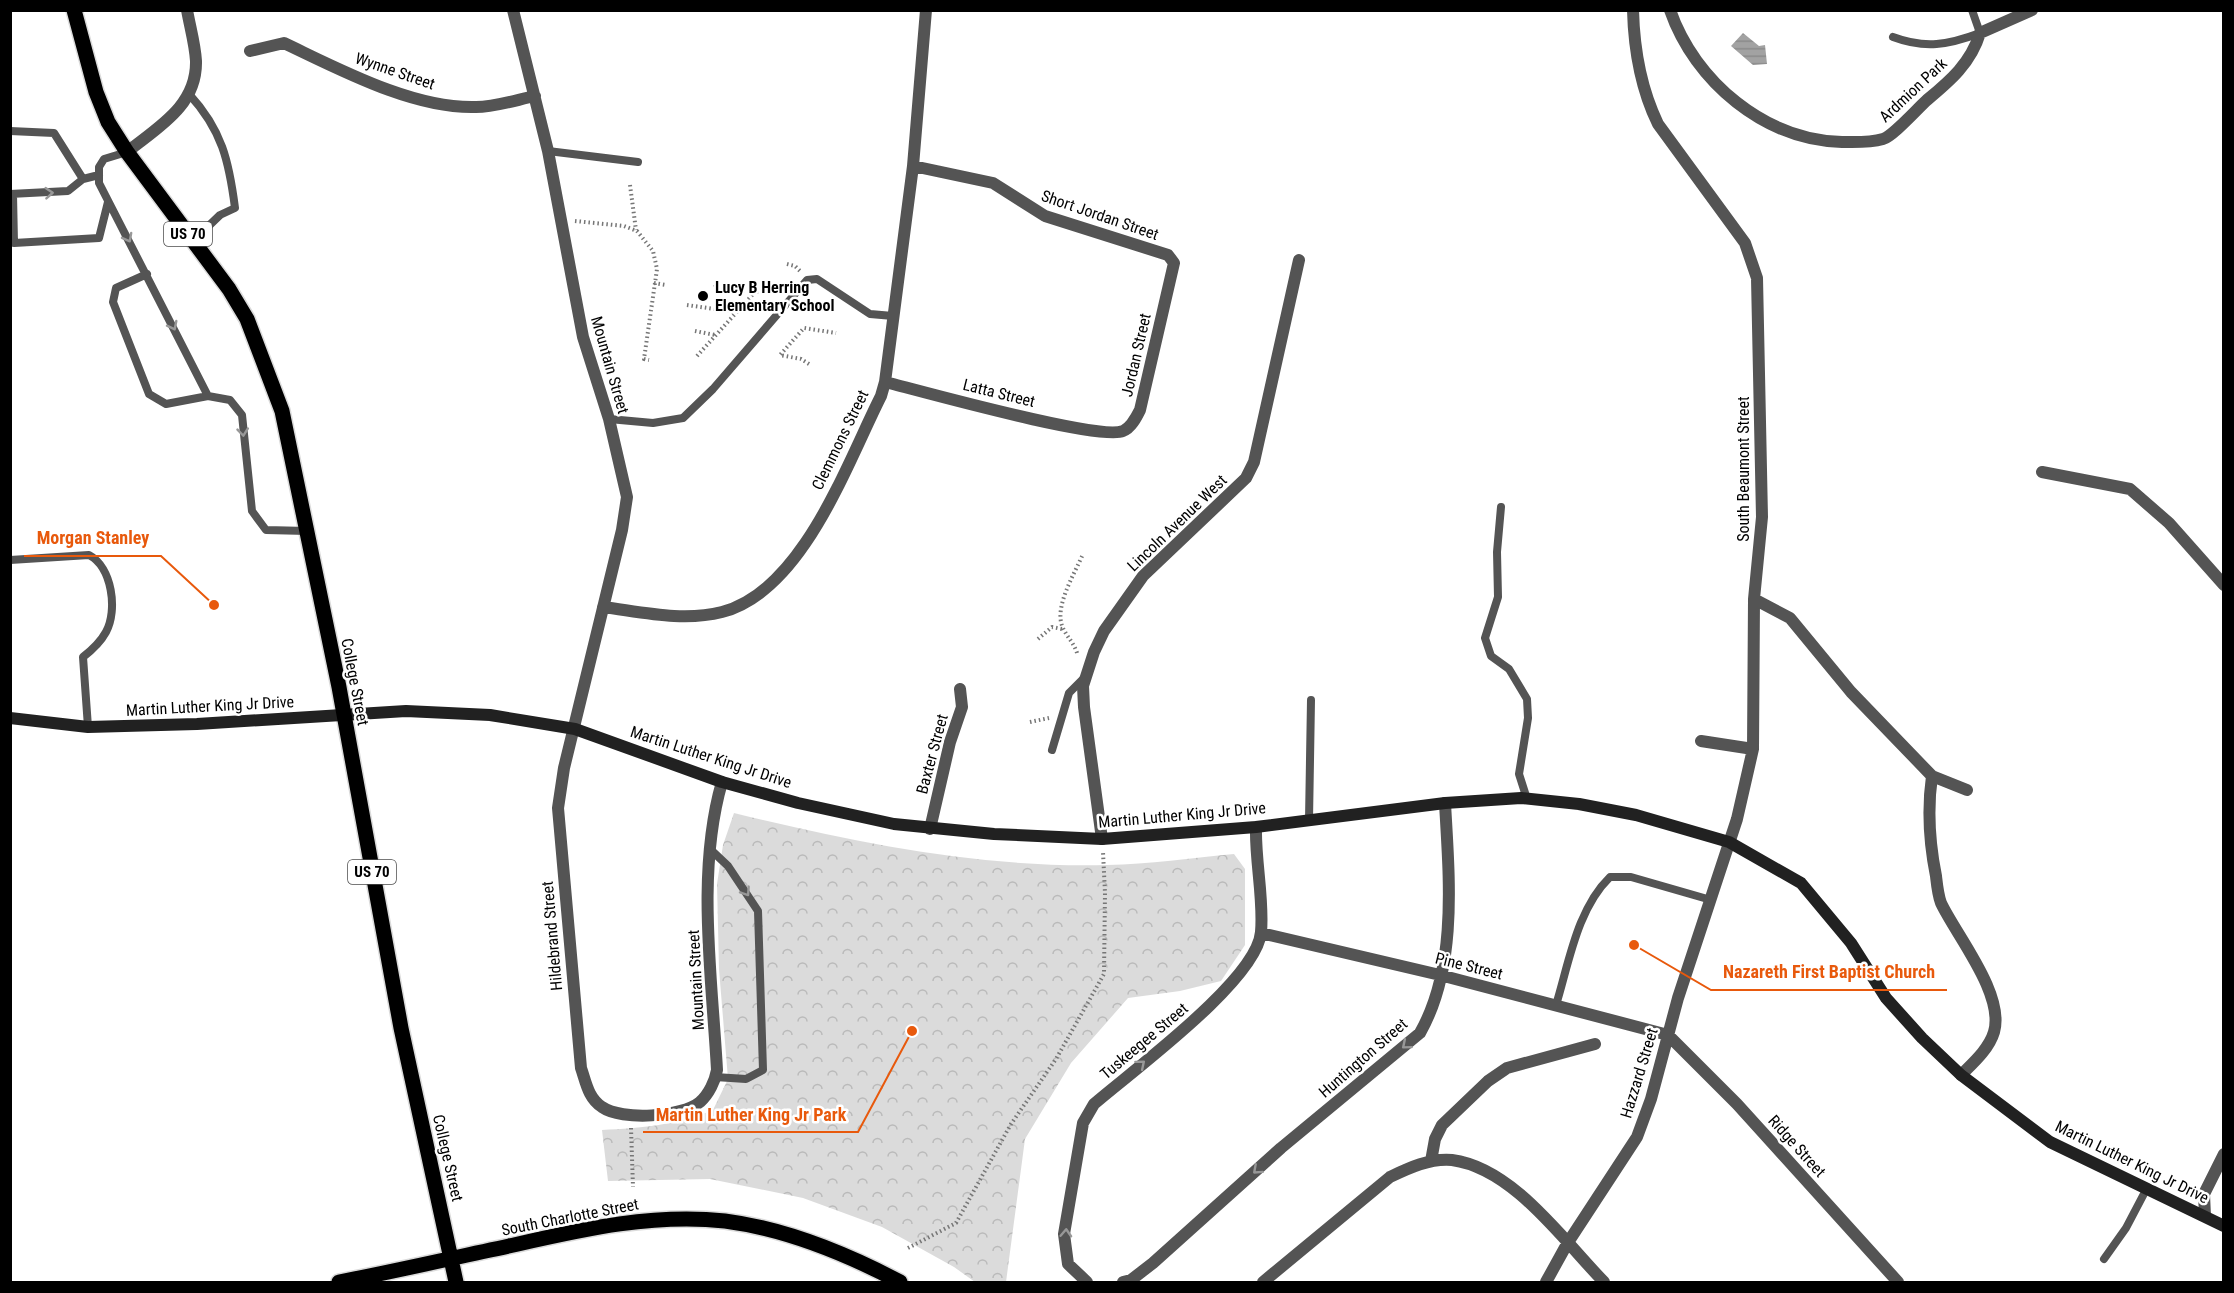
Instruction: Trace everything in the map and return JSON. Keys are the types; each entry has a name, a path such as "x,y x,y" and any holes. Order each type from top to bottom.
{"main road":[{"name":"College Street","path":"74,10 96,92 108,122 127,152 229,289 247,319 268,367 282,411 344,715 400,1028 456,1282"},
{"name":"Martin Luther King Jr Drive","path":"10,718 88,727 159,726 406,711 490,715 575,729 722,782 798,803 930,829 1102,839 1256,827 1445,803 1527,799 1579,804 1636,815 1729,842 1801,883 1851,943 1886,998 1922,1038 1961,1075 2050,1142 2223,1226"},
{"name":"South Charlotte Street","path":"339,1282 616,1224 681,1219 725,1221 816,1242 900,1282"},
{"name":"College Street","path":"446,1282 451,1258"}],"street":[{"path":"127,152 176,113 189,94 196,61 187,10"},
{"name":"Mountain Street","path":"513,10 548,151 583,337 609,419 627,497 622,530 575,729"},
{"name":"Clemmons Street","path":"603,607 663,616 696,616 723,612 746,602 767,586 810,538 881,396 885,382 913,166 926,10"},
{"name":"South Beaumont Street","path":"1633,10 1634,41 1649,105 1658,124 1745,243 1757,278 1762,517 1754,599"},
{"name":"Ardmion Park","path":"1670,10 1676,28 1714,84 1747,110 1790,133 1826,141 1864,142 1885,139 1954,77 1974,52 1980,33"},
{"path":"1980,33 2032,10"},
{"name":"Wynne Street","path":"250,51 284,43 340,70 406,94 439,103 477,107 535,96"},
{"name":"Short Jordan Street","path":"913,166 993,183 1045,216 1168,255 1174,263"},
{"name":"Lincoln Avenue West","path":"1102,839 1084,707 1085,677 1104,631 1143,576 1246,478 1254,462 1299,260"},
{"name":"Jordan Street","path":"1106,434 1123,431 1132,423 1140,410 1174,263"},
{"name":"Latta Street","path":"885,382 1106,434"},
{"path":"2042,472 2130,489 2169,523 2223,585"},
{"path":"1754,599 1790,618 1851,692 1932,776 1967,790"},
{"name":"Hazzard Street","path":"1546,1282 1567,1244 1637,1137 1651,1099 1668,1035 1746,789 1753,749 1754,599"},
{"name":"Baxter Street","path":"930,829 950,742 962,707 960,689"},
{"name":"Hildebrand Street","path":"575,729 564,768 558,808 581,1068 589,1094 603,1108 630,1115"},
{"path":"1701,741 1753,749"},
{"path":"1932,776 1928,808 1930,844 1940,901 1967,945 1985,981 1994,1007 1995,1031 1986,1048 1961,1075"},
{"name":"Mountain Street","path":"716,1077 707,872 713,813 722,782"},
{"name":"Huntington Street","path":"1123,1282 1131,1280 1153,1263 1281,1148 1420,1033 1427,1021 1440,975 1446,939 1449,870 1445,803"},
{"name":"Tuskeegee Street","path":"1087,1282 1068,1264 1064,1234 1083,1123 1094,1104 1212,1006 1253,955 1262,933 1256,827"},
{"name":"Pine Street","path":"1262,933 1440,975 1668,1035"},
{"name":"Ridge Street","path":"1668,1035 1737,1104 1898,1282"},
{"path":"1431,1161 1435,1139 1442,1125 1488,1081 1506,1068 1595,1044"},
{"path":"630,1115 667,1114 700,1102 716,1077"},
{"path":"2205,1216 2204,1194 2223,1154"},
{"path":"1263,1282 1390,1177 1412,1166 1431,1161 1451,1160 1478,1167 1524,1196 1604,1282"}],"lane":[{"path":"1893,37 1928,46 1980,33 1972,10"},
{"path":"189,94 206,113 219,136 235,208 220,215 193,241"},
{"path":"10,131 54,133 83,179"},
{"path":"548,151 638,162"},
{"path":"127,152 104,159 99,167 99,183 208,396"},
{"path":"99,175 83,179 68,191 12,194 14,243 99,238 108,202"},
{"path":"147,274 116,288 113,302 149,394 166,404 208,396 230,400 242,415 252,511 266,530 308,531"},
{"path":"609,419 669,423 683,418 713,389 807,280 817,279 870,314 892,316"},
{"path":"1501,507 1497,552 1498,597 1485,638 1491,656 1509,669 1527,699 1528,718 1520,774 1527,799"},
{"path":"10,560 89,555 99,560 109,582 111,614 107,631 99,644 83,657 88,727"},
{"path":"1052,750 1069,693 1085,677"},
{"path":"1309,820 1311,700"},
{"path":"709,848 728,866 758,911 759,922 763,1070 746,1079 716,1077"},
{"path":"1556,1005 1583,921 1596,890 1610,877 1631,878 1711,900"},
{"path":"2104,1259 2126,1228 2147,1188"}],"path":[{"path":"630,185 637,231 653,251 657,269 644,359 649,360"},
{"path":"562,220 612,224 637,231"},
{"path":"654,283 666,285"},
{"path":"715,285 715,288 770,293"},
{"path":"697,356 754,293"},
{"path":"687,305 736,312"},
{"path":"809,364 801,359 780,355 804,328 836,333"},
{"path":"695,332 716,335"},
{"path":"1063,630 1061,610 1083,554"},
{"path":"1038,639 1052,627 1063,630 1074,643 1078,658 1083,663 1090,663"},
{"path":"908,1248 956,1223 1011,1124 1056,1059 1104,974 1105,894 1102,839"},
{"path":"630,1115 633,1187"}],"green space":[{"path":"734,813 872,843 965,858 1059,865 1107,865 1234,854 1245,869 1245,945 1221,981 1180,991 1128,998 1071,1063 1025,1139 1006,1282 975,1282 954,1267 882,1227 803,1198 710,1179 608,1181 602,1130 659,1125 713,1110 728,1079 719,969 717,884 723,845"}],"shaded area":[{"path":"1743,33 1759,46 1765,45 1767,64 1753,65 1731,46"}],"place":[{"name":"Lucy B Herring Elementary School","path":"703,296"},
{"name":"Morgan Stanley","path":"214,605"},
{"name":"Nazareth First Baptist Church","path":"1634,945"},
{"name":"Martin Luther King Jr Park","path":"912,1031"}]}
